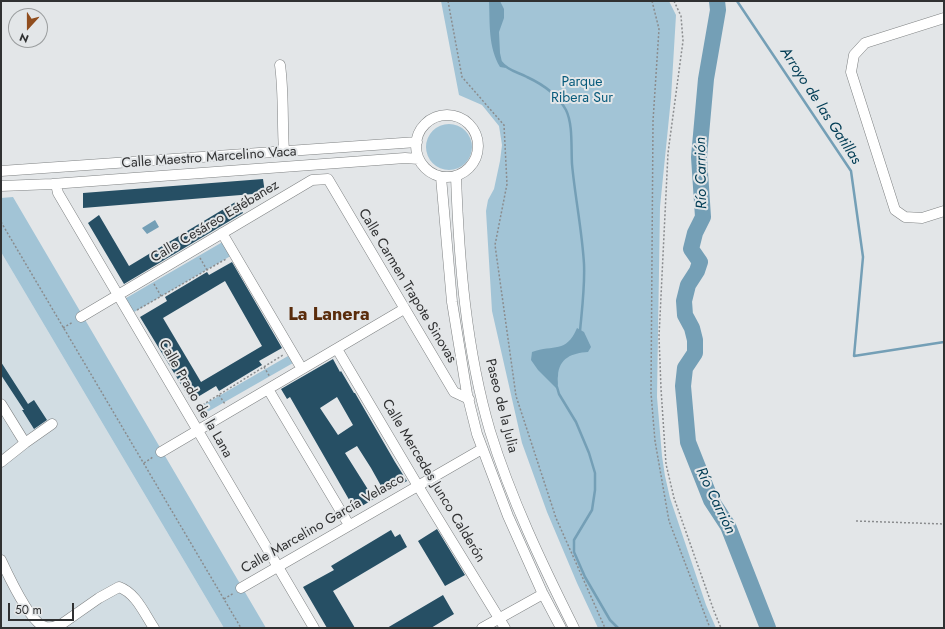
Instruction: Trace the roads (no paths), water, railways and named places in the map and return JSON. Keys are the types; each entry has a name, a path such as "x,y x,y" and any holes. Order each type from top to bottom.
{"street":[{"path":"944,18 865,43 854,55 851,72 895,210 905,217 922,218 944,211"},
{"path":"280,65 283,86 282,116 284,151"},
{"path":"445,115 462,119 471,126 476,135 479,146 476,160 469,169 456,176 441,177 428,170 419,159 416,149 416,142 422,128 428,122 436,117 445,115"},
{"name":"Calle Maestro Marcelino Vaca","path":"1,171 416,142"},
{"name":"Calle Maestro Marcelino Vaca","path":"1,186 56,184 397,158 419,159"},
{"name":"Paseo de la Julia","path":"456,176 460,252 468,320 474,364 488,423 502,466 522,517 574,628"},
{"name":"Paseo de la Julia","path":"441,177 456,335 469,399 482,449 508,516 560,628"},
{"name":"Calle Carmen Trapote Sinovas","path":"328,179 454,392 469,399"},
{"name":"Calle Cesáreo Estébanez","path":"118,295 312,180 328,179"},
{"name":"Calle Prado de la Lana","path":"56,184 58,193 314,628"},
{"path":"222,233 302,369"},
{"path":"81,317 118,295"},
{"path":"161,452 404,309"},
{"name":"Calle Mercedes Junco Calderón","path":"337,349 418,486 505,628"},
{"path":"268,389 349,525"},
{"path":"1,404 26,443"},
{"path":"1,462 52,424"},
{"name":"Calle Marcelino García Velasco","path":"241,588 482,449"},
{"path":"1,560 4,573 36,622 44,627 59,626 99,598 119,587 125,589 131,594 154,628"},
{"path":"482,628 543,594"}],"waterway":[{"name":"Río Carrión","path":"717,1 718,10 706,79 699,157 703,217 695,233 691,249 700,262 697,271 688,285 684,301 685,315 692,328 695,340 695,353 685,368 683,386 688,442 711,500 728,526 768,628"},
{"name":"Arroyo de las Gatillas","path":"737,1 851,171 863,257 854,356 944,342"},
{"path":"501,62 510,69 524,75 549,90 563,105 570,122 573,176 584,264 584,289 580,331"},
{"path":"557,387 559,394 576,422 589,453 595,473 595,490 592,510 574,540 574,552 585,577 610,620 618,628"}],"district":[{"name":"La Lanera","path":"329,316"}],"park label":[{"name":"Parque Ribera Sur","path":"582,92"}]}
